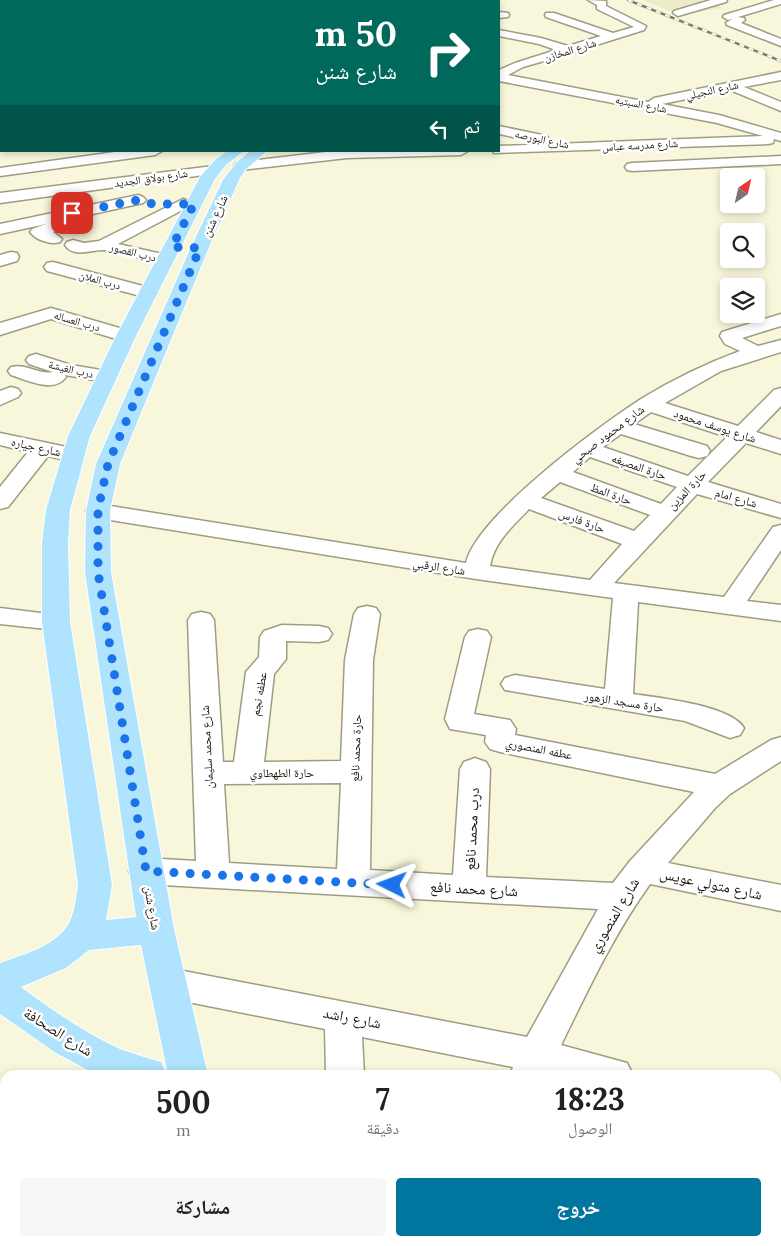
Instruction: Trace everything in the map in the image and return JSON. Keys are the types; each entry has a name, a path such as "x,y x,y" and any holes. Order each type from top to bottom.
{"main road":[{"name":"شارع شنن","path":"0,980 59,954 79,937 90,914 95,885 56,622 56,527 61,497 73,455 79,436 106,376 168,254 188,204 213,170 246,156"},
{"name":"شارع شنن","path":"187,1070 156,929 98,572 98,510 108,464 200,248 231,180 246,156"},
{"path":"168,254 200,248"},
{"path":"93,408 131,409"},
{"path":"79,937 156,929"},
{"name":"شارع الصحافة","path":"0,992 32,1018 90,1054 133,1070"}],"street":[{"path":"593,0 602,3 601,8 623,18"},
{"path":"676,9 692,9 722,0"},
{"path":"728,17 781,1"},
{"path":"503,25 514,36 541,41 559,30 623,18"},
{"name":"شارع المخازن","path":"500,75 518,66 549,57 559,30 588,45 640,28 641,26 623,18"},
{"path":"740,20 731,23 781,43"},
{"path":"580,26 614,36"},
{"path":"541,41 559,30"},
{"path":"514,36 528,31 592,30"},
{"path":"521,51 549,57"},
{"name":"شارع السبتيه","path":"500,76 740,124 781,138"},
{"name":"شارع النجيلي","path":"644,104 778,78"},
{"path":"731,86 781,106"},
{"path":"740,124 773,118"},
{"name":"شارع البورصه","path":"500,130 585,148"},
{"name":"شارع مدرسه عباس","path":"500,150 585,148 781,138"},
{"path":"0,172 146,152"},
{"path":"246,156 394,152"},
{"path":"632,167 781,160"},
{"name":"شارع بولاق الجديد","path":"4,206 144,179 213,170"},
{"path":"138,200 137,195 144,179"},
{"path":"0,229 138,200 153,204 188,204"},
{"path":"103,245 188,204"},
{"path":"4,206 30,222"},
{"path":"54,238 38,232 65,223 56,216"},
{"name":"درب القصور","path":"73,245 83,248 103,245 168,254"},
{"name":"درب الملان","path":"53,267 148,293"},
{"path":"18,306 44,320"},
{"name":"درب العساله","path":"0,329 44,320 51,313 126,336"},
{"path":"756,352 732,340 729,336 781,320"},
{"name":"شارع محمود صبحي","path":"476,572 480,553 489,538 526,500 587,449 648,404 714,367 756,352 781,346"},
{"name":"درب الغيشة","path":"36,360 68,370 106,376"},
{"path":"18,371 48,380 68,370"},
{"name":"حارة المزين","path":"595,589 638,541 781,394"},
{"name":"شارع يوسف محمود","path":"648,404 781,447"},
{"path":"619,426 699,450"},
{"name":"شارع جياره","path":"0,438 73,455"},
{"path":"0,502 42,448"},
{"name":"حارة المصبغه","path":"587,449 692,485"},
{"name":"حارة المظ","path":"558,474 665,513"},
{"name":"شارع امام","path":"692,485 781,511"},
{"name":"حارة فارس","path":"526,500 638,541"},
{"name":"شارع الرقبي","path":"98,510 476,572 781,613"},
{"path":"730,607 781,532"},
{"path":"618,701 626,593"},
{"name":"حارة محمد نافع","path":"353,883 359,660 368,614"},
{"name":"شارع محمد سليمان","path":"201,620 214,875"},
{"path":"5,623 56,622"},
{"name":"عطفه نجم","path":"248,773 260,672 272,659 272,637 282,633 319,634"},
{"name":"عطفه المنصوري","path":"478,637 458,719 460,722 500,726 500,742 719,786"},
{"name":"حارة مسجد الزهور","path":"515,684 688,712 730,728"},
{"name":"شارع المنصوري","path":"533,1065 622,897 642,870 704,800 719,786 773,757"},
{"name":"درب محمد نافع","path":"469,889 475,769"},
{"name":"حارة الطهطاوي","path":"208,773 356,772"},
{"name":"شارع متولي عويس","path":"642,870 781,898"},
{"name":"شارع محمد نافع","path":"146,871 622,897"},
{"name":"شارع راشد","path":"168,983 343,1016 533,1065 574,1070"},
{"path":"343,1016 345,1070"}],"shaded area":[{"path":"643,0 701,0 723,8 678,15"}],"railway":[{"path":"628,0 781,61"}],"route":[{"path":"72,213 138,200 153,204 194,204 172,247 200,248 108,464 98,510 98,572 146,871 392,885"}]}
